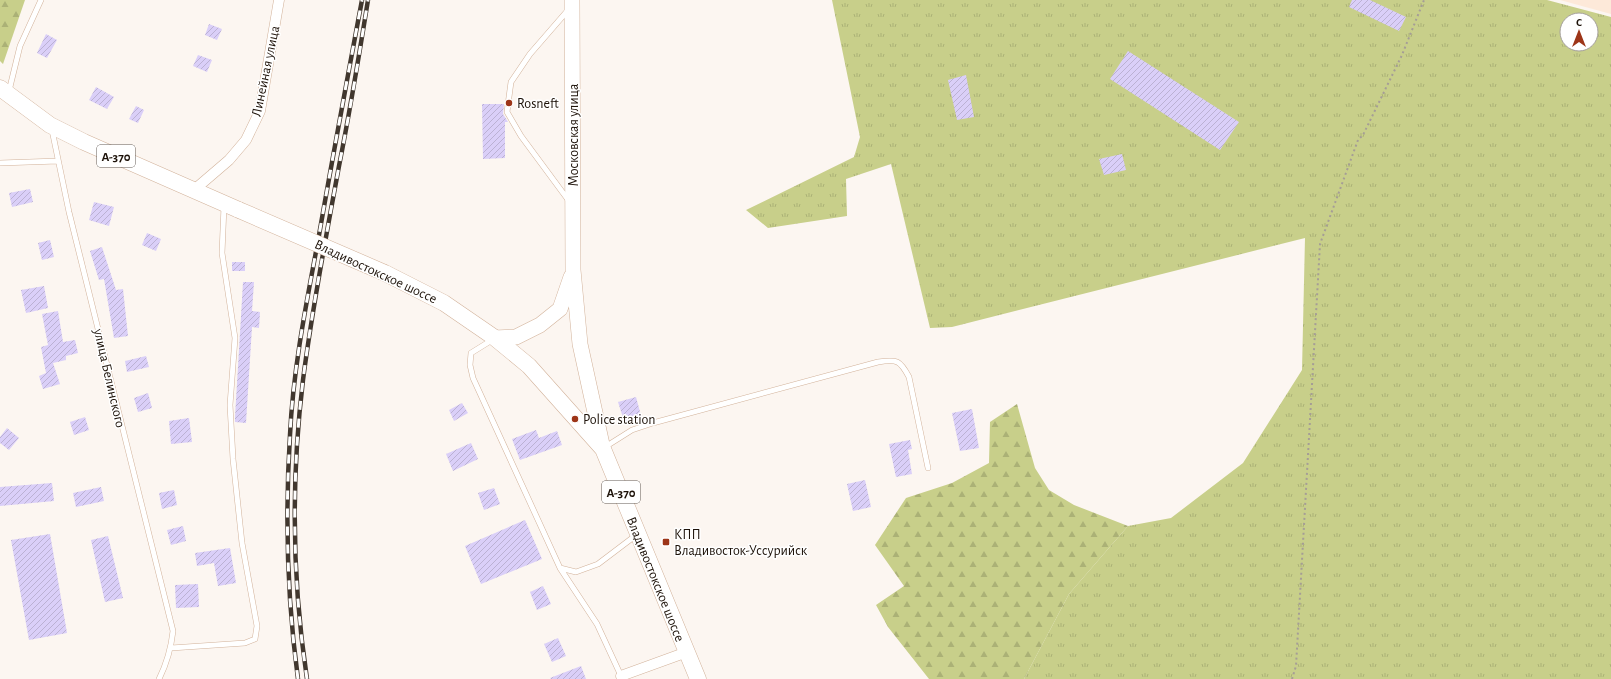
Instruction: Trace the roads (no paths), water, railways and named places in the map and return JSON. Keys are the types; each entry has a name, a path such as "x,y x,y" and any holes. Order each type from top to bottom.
{"highway":[{"name":"Владивостокское шоссе","path":"4,91 50,125 84,142 386,273 444,303 495,338 529,366 603,449 698,679"}],"main road":[{"name":"Московская улица","path":"572,2 573,270 580,344 603,449"},
{"name":"Московская улица","path":"495,338 516,336 528,331 540,325 560,309 573,270"}],"street":[{"name":"Линейная улица","path":"194,190 229,160 246,140 260,111 279,0"},
{"path":"621,678 687,652"}],"lane":[{"path":"4,91 20,46 41,0"},
{"path":"572,2 530,54 511,82 507,112 520,136 573,207"},
{"name":"улица Белинского","path":"50,125 69,212 173,631 171,648"},
{"path":"0,163 58,161"},
{"path":"159,679 167,662 171,648 245,643 255,639 258,626 242,543 233,459 230,405 235,338 222,253 224,203"},
{"path":"495,338 471,353 470,365 473,378 560,568 597,624 621,678"},
{"path":"603,449 632,430 653,423 878,362 892,360 902,364 909,376 928,468"},
{"path":"560,568 576,572 598,564 638,534"}],"railway":[{"path":"298,679 291,618 287,526 288,465 294,386 305,313 362,0"},
{"path":"307,679 298,604 296,567 295,492 299,417 315,300 351,104 368,0"}],"place":[{"name":"Rosneft","path":"509,103"},
{"name":"Police station","path":"575,419"},
{"name":"КПП Владивосток-Уссурийск","path":"666,542"}]}
